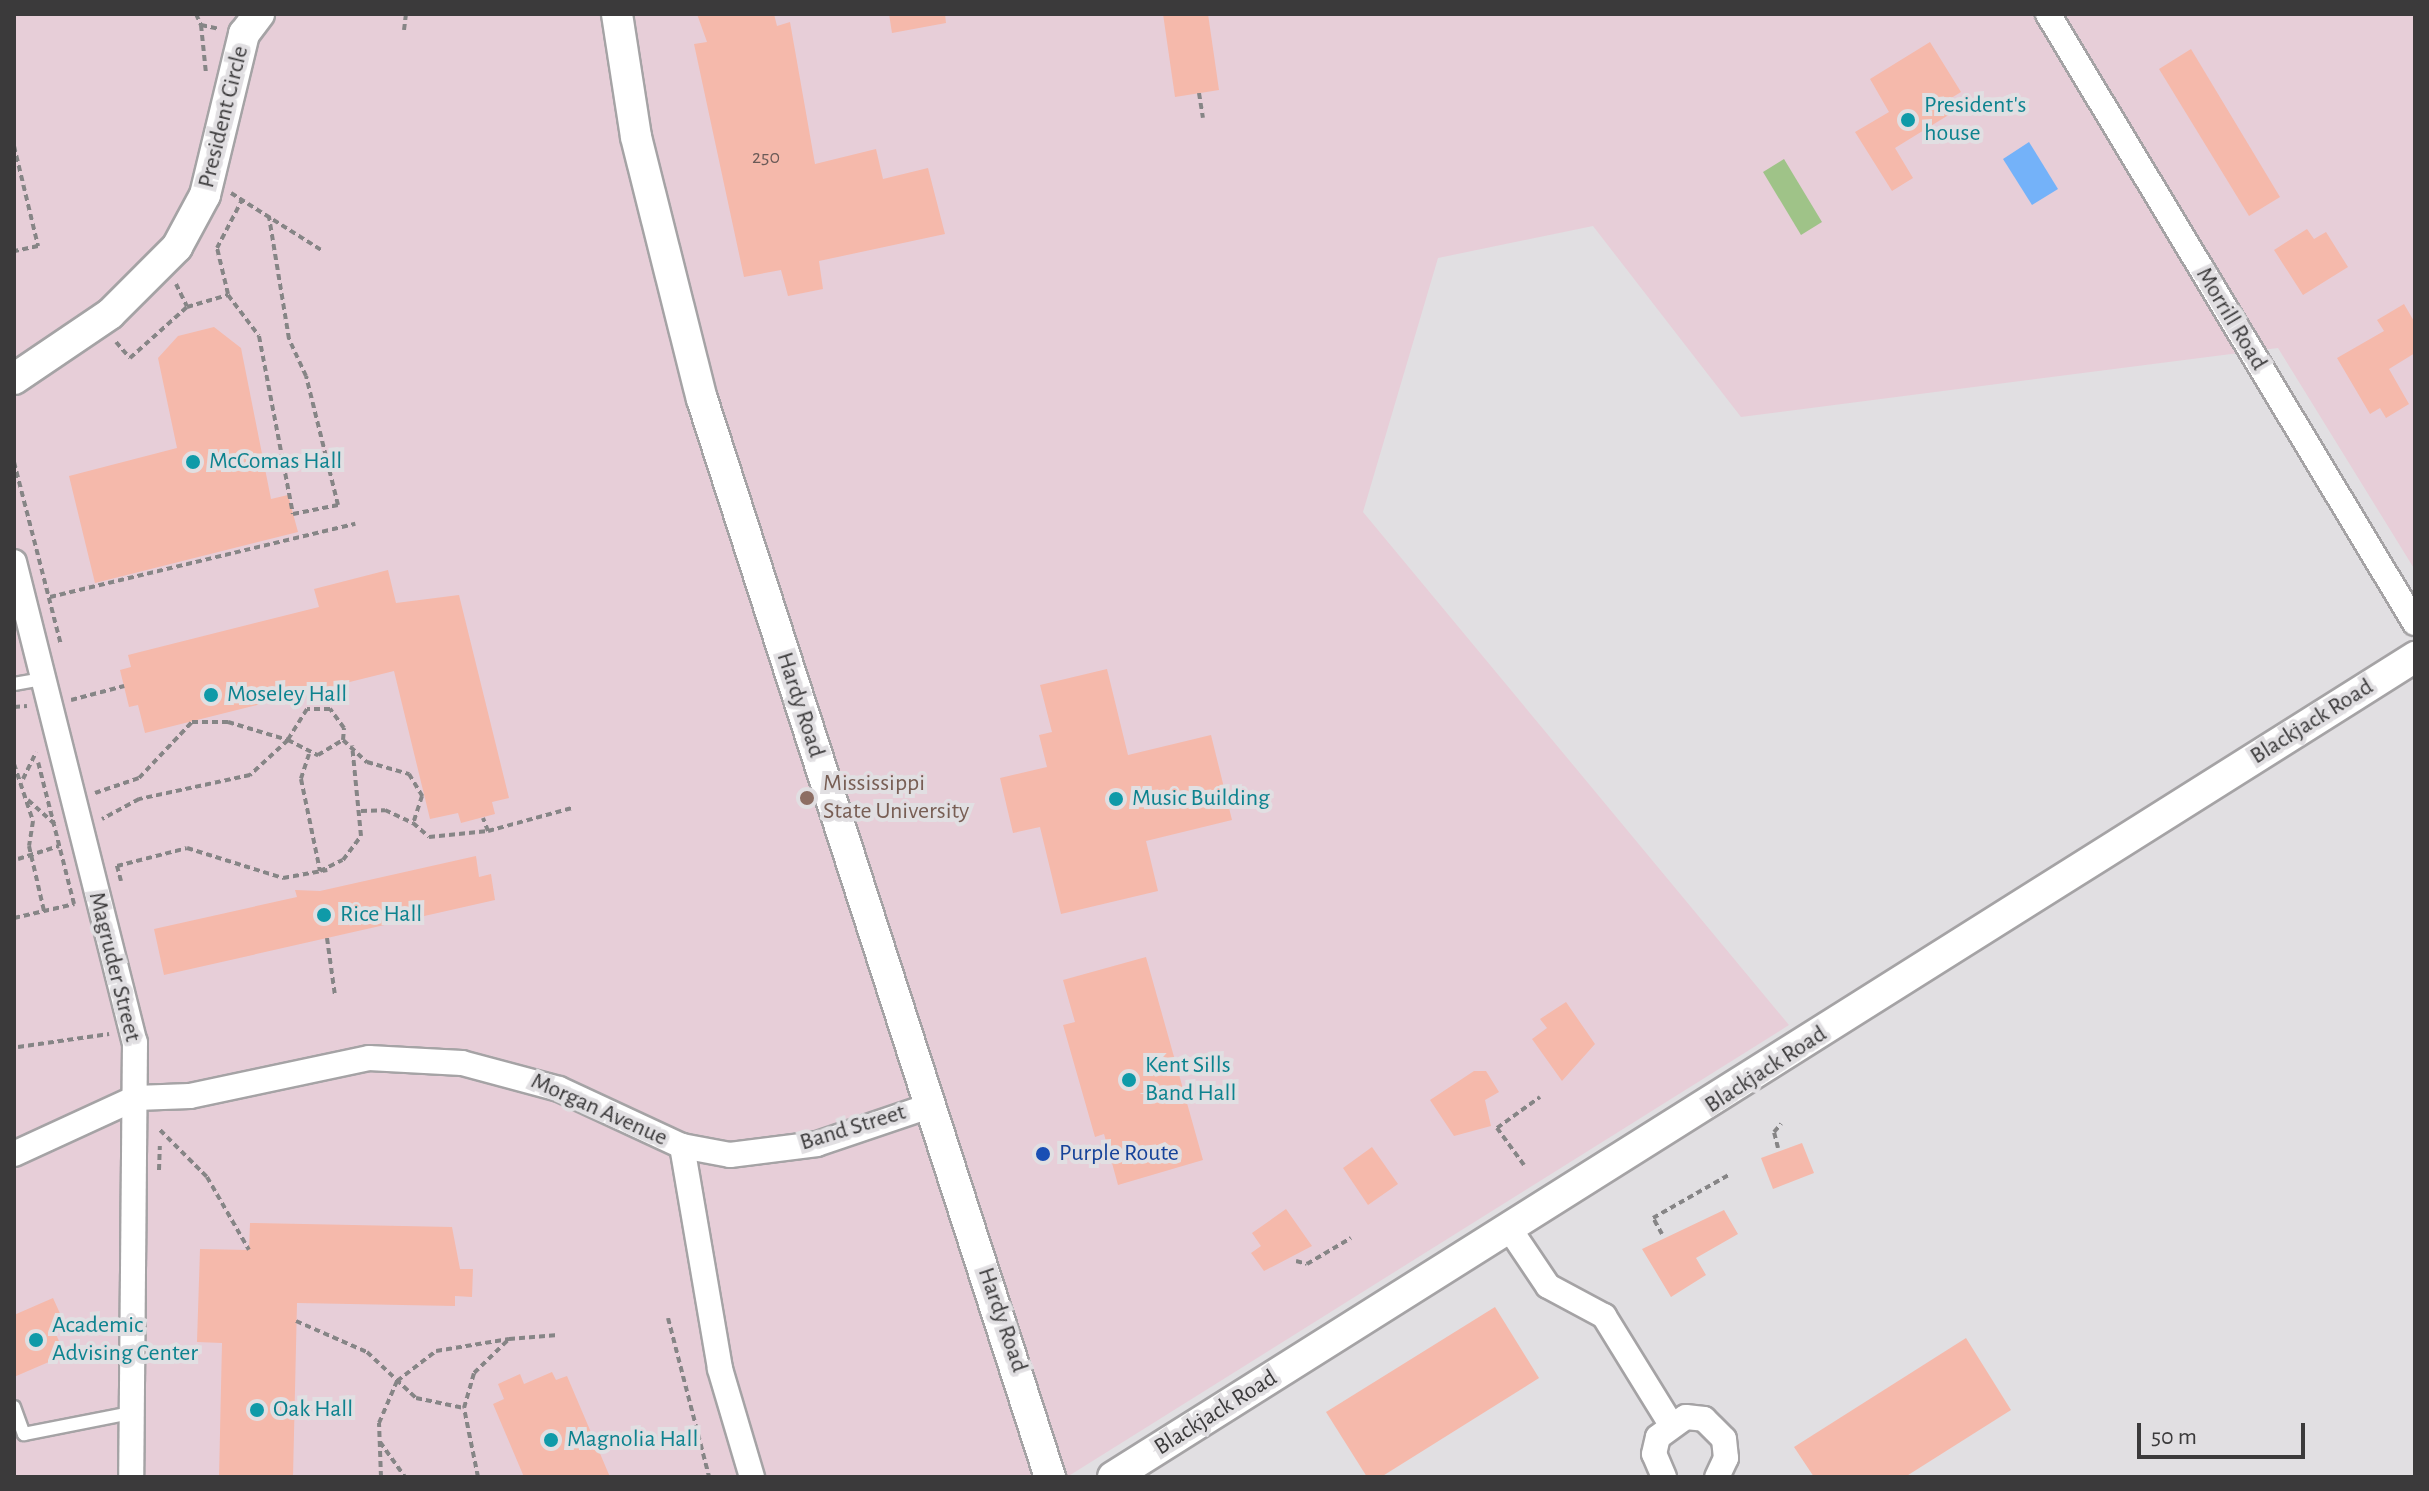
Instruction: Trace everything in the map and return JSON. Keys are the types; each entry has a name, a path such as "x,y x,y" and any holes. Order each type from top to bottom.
{"street":[{"name":"President Circle","path":"14,379 110,314 177,247 205,195 244,34 259,14"},
{"name":"Hardy Road","path":"617,14 636,137 702,399 1050,1477"},
{"name":"Morrill Road","path":"2048,14 2415,623"},
{"name":"Magruder Street","path":"14,562 25,606 26,682 135,1042 131,1477"},
{"name":"Blackjack Road","path":"1113,1477 1511,1231 2415,657"},
{"name":"Morgan Avenue","path":"136,1098 190,1096 309,1067 416,1057 507,1071 682,1146 720,1369 752,1477"},
{"path":"14,1154 136,1098"},
{"name":"Band Street","path":"682,1146 730,1155 817,1144 929,1106"},
{"path":"1511,1231 1548,1286 1604,1316 1670,1423"},
{"path":"1664,1477 1655,1445 1670,1423 1695,1417 1718,1430 1726,1458 1717,1477"}],"lane":[{"path":"14,1407 24,1434 130,1413"}],"path":[{"path":"404,30 406,14"},
{"path":"14,47 14,61"},
{"path":"1199,93 1203,118"},
{"path":"14,146 38,246 14,251"},
{"path":"226,190 321,250"},
{"path":"242,200 217,248 228,295 259,336 293,514 338,505 306,376 289,339 269,217"},
{"path":"174,279 187,307"},
{"path":"109,335 130,358 187,307 228,295"},
{"path":"14,462 64,657"},
{"path":"25,606 50,597 355,524"},
{"path":"26,682 28,721"},
{"path":"70,685 77,712"},
{"path":"114,815 139,799 250,775 288,740 299,717 320,705 339,716 343,740"},
{"path":"14,707 25,706"},
{"path":"92,779 93,793 123,788 200,721 288,740 309,754 331,751 343,740"},
{"path":"32,737 78,919"},
{"path":"343,740 367,762 409,774 422,796 413,823"},
{"path":"309,754 301,779 320,871 353,850 361,811 352,745"},
{"path":"23,780 36,752"},
{"path":"14,764 23,780 28,800 31,854 44,911"},
{"path":"28,800 54,827"},
{"path":"361,811 385,810 413,823 429,837 488,831 572,808"},
{"path":"483,818 488,831"},
{"path":"18,859 59,846"},
{"path":"14,918 74,904"},
{"path":"327,938 335,996"},
{"path":"108,1022 111,1048"},
{"path":"18,1047 109,1034"},
{"path":"1524,1165 1497,1128 1540,1097"},
{"path":"1778,1148 1774,1132 1781,1124"},
{"path":"160,1130 207,1177 249,1250"},
{"path":"1662,1234 1653,1218 1730,1174"},
{"path":"1296,1261 1307,1264 1351,1238"},
{"path":"668,1318 709,1477"},
{"path":"296,1321 367,1352 397,1381 432,1405 464,1408"},
{"path":"381,1477 379,1423 397,1381 436,1351 509,1339 558,1335"},
{"path":"478,1477 464,1408 474,1373 509,1339"},
{"path":"380,1442 405,1477"}],"shaded area":[{"name":"Mississippi State University","path":"14,14 2415,14 2415,570 2278,348 1741,417 1593,226 1438,258 1363,512 1789,1025 1067,1477 14,1477"}],"green space":[{"path":"1784,159 1822,222 1801,235 1763,172"}],"water":[{"path":"2029,142 2058,189 2032,205 2003,159"}],"building":[{"path":"697,14 774,14 777,26 790,22 815,164 876,149 883,179 928,168 945,234 819,261 823,289 788,296 781,270 744,277 694,44 707,42"},
{"path":"889,14 945,14 946,23 892,33"},
{"path":"1163,14 1208,14 1219,90 1175,97"},
{"name":"President's house","path":"1930,42 1961,92 1948,100 1955,111 1895,148 1913,178 1892,191 1855,132 1889,112 1870,79"},
{"path":"2191,49 2280,197 2249,216 2159,69"},
{"path":"2307,229 2314,239 2326,232 2348,267 2303,295 2274,250"},
{"path":"2404,304 2415,323 2415,353 2389,369 2409,404 2386,418 2380,408 2370,414 2337,358 2384,331 2377,320"},
{"name":"McComas Hall","path":"214,327 241,348 271,499 288,495 298,532 95,583 69,476 177,448 158,358 178,336"},
{"name":"Moseley Hall","path":"388,570 396,603 459,595 509,798 492,802 495,814 461,823 458,813 430,819 394,671 145,733 138,705 129,707 120,670 131,667 128,655 319,607 314,589"},
{"name":"Music Building","path":"1107,669 1128,755 1211,735 1232,820 1146,841 1158,891 1061,914 1040,827 1013,833 1000,778 1047,767 1039,735 1052,732 1040,685"},
{"name":"Rice Hall","path":"476,856 479,877 491,874 495,900 164,975 154,929 297,897 295,890 320,891"},
{"name":"Kent Sills Band Hall","path":"1146,957 1203,1160 1118,1185 1104,1134 1095,1137 1063,1025 1075,1022 1063,980"},
{"path":"1566,1002 1595,1044 1562,1081 1532,1039 1547,1028 1540,1019"},
{"path":"1474,1071 1486,1071 1499,1092 1485,1100 1491,1126 1454,1136 1430,1100"},
{"path":"1802,1143 1814,1173 1773,1189 1761,1158"},
{"path":"1372,1147 1398,1184 1368,1205 1343,1168"},
{"path":"1286,1209 1312,1246 1264,1271 1251,1253 1261,1246 1252,1233"},
{"path":"1724,1210 1738,1234 1696,1258 1706,1275 1671,1297 1642,1249"},
{"name":"Oak Hall","path":"250,1223 452,1227 460,1269 473,1269 472,1297 455,1296 455,1306 297,1303 293,1477 219,1477 222,1343 197,1342 200,1249 249,1250"},
{"name":"Academic Advising Center","path":"53,1298 63,1320 52,1325 65,1355 14,1377 14,1315"},
{"path":"1495,1307 1539,1378 1381,1477 1367,1477 1326,1412"},
{"path":"1966,1338 2011,1410 1905,1477 1814,1477 1794,1447"},
{"name":"Magnolia Hall","path":"552,1372 556,1380 567,1376 610,1477 524,1477 493,1404 504,1399 498,1384 520,1374 524,1384"}],"place":[{"name":"President's house","path":"1908,120"},
{"name":"McComas Hall","path":"193,462"},
{"name":"Moseley Hall","path":"211,695"},
{"name":"Mississippi State University","path":"807,798"},
{"name":"Music Building","path":"1116,799"},
{"name":"Rice Hall","path":"324,915"},
{"name":"Kent Sills Band Hall","path":"1129,1080"},
{"name":"Purple Route","path":"1043,1154"},
{"name":"Academic Advising Center","path":"36,1340"},
{"name":"Oak Hall","path":"257,1410"},
{"name":"Magnolia Hall","path":"551,1440"}]}
